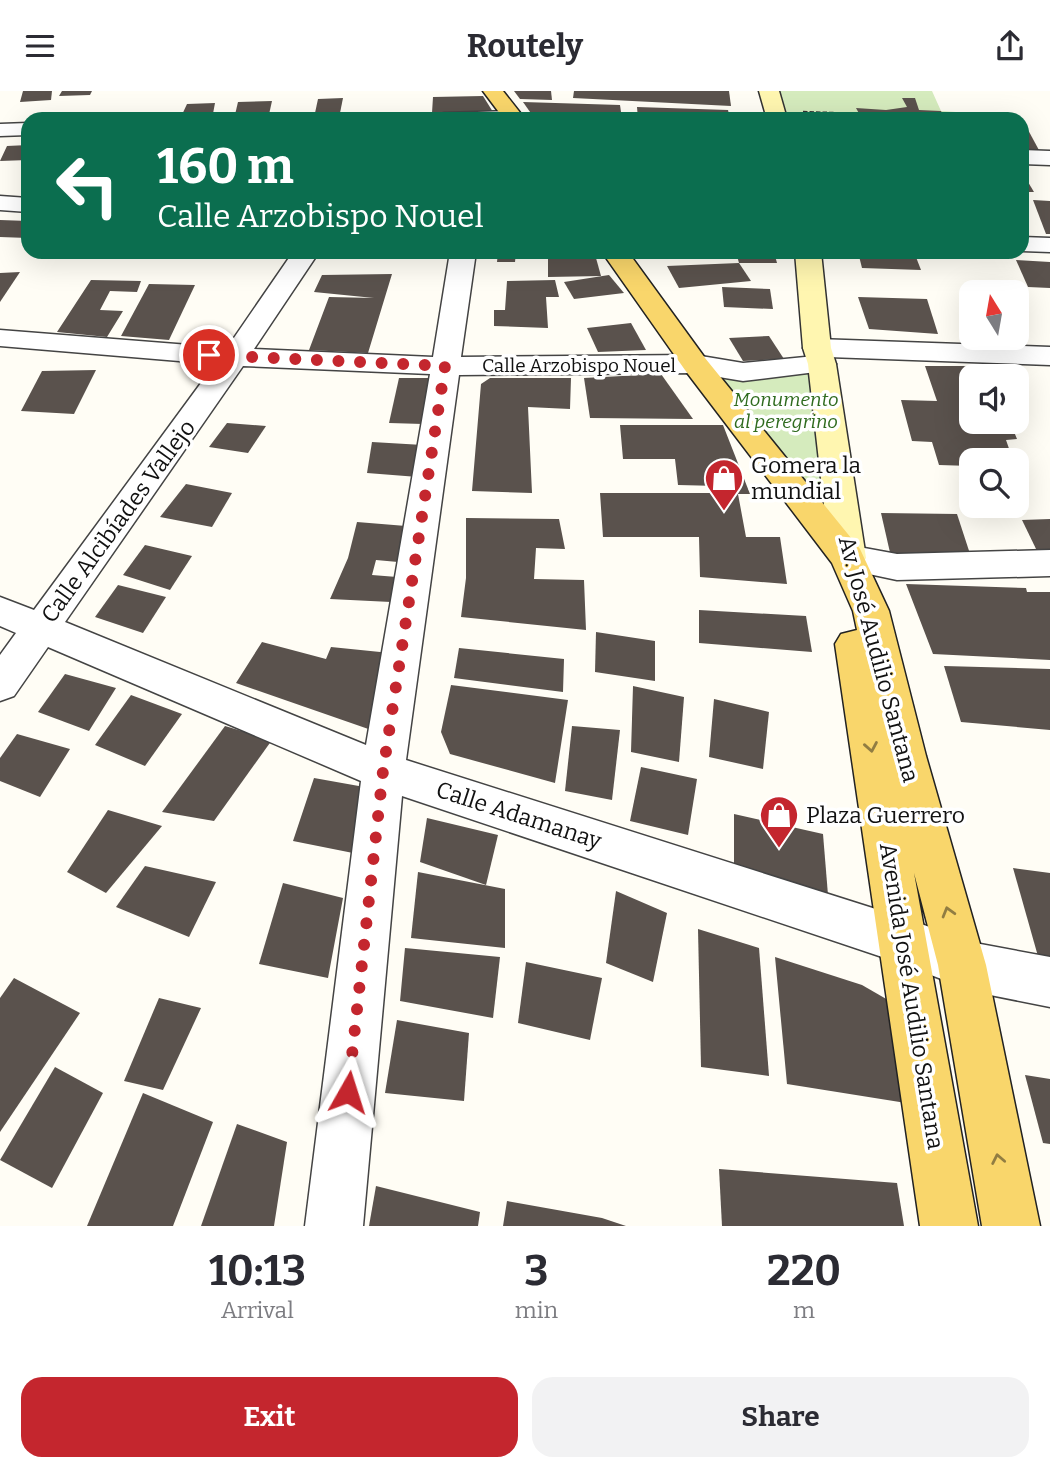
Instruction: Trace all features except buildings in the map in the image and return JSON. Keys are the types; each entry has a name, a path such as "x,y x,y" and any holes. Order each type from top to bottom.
{"main road":[{"path":"493,91 509,112"},
{"path":"620,259 695,364 848,558"},
{"name":"Av. José Audilio Santana","path":"809,259 848,558 871,611 905,757 962,965 1011,1226"},
{"name":"Avenida José Audilio Santana","path":"848,558 850,619 949,1226"}],"street":[{"path":"0,129 21,129"},
{"path":"1029,157 1050,158"},
{"path":"0,203 21,204"},
{"path":"1029,244 1050,245"},
{"name":"Calle Alcibíades Vallejo","path":"0,685 235,357 301,259"},
{"path":"334,1226 383,771 462,259"},
{"name":"Calle Arzobispo Nouel","path":"0,338 235,357 445,366 695,364 743,372 820,356 1050,356"},
{"path":"848,558 897,567 1050,563"},
{"name":"Calle Adamanay","path":"0,611 383,771 904,941 962,965 1014,978 1050,982"}],"path":[{"path":"773,107 834,112"}],"green space":[{"path":"769,91 932,91 941,111 956,112 775,112"},
{"name":"Monumento al peregrino","path":"822,364 848,558 706,366"}],"place":[{"name":"Gomera la mundial","path":"724,512"},
{"name":"Plaza Guerrero","path":"779,849"}],"route":[{"path":"209,355 445,366 383,771 348,1092"}]}
